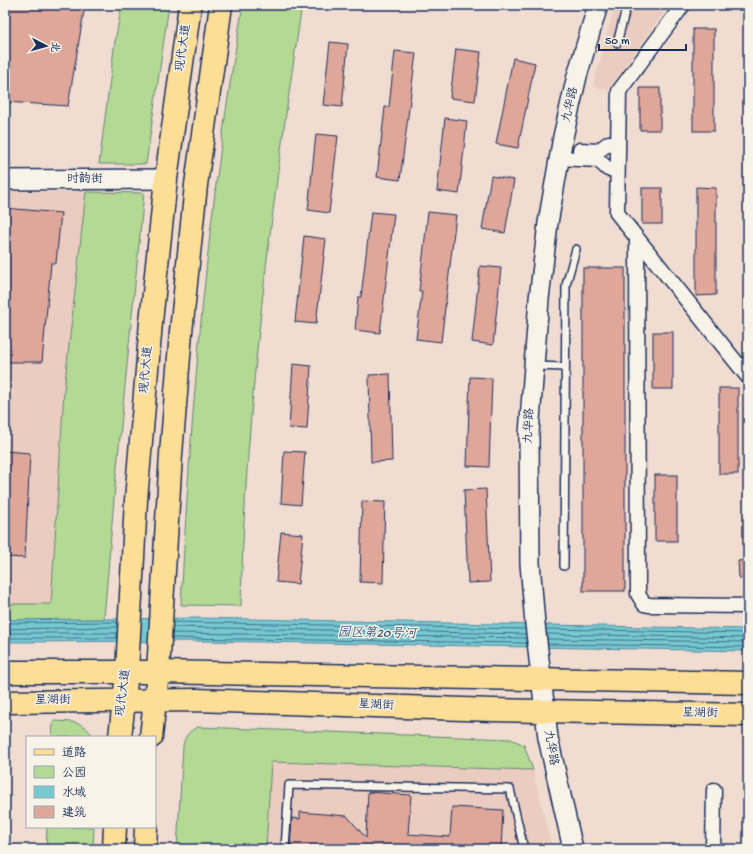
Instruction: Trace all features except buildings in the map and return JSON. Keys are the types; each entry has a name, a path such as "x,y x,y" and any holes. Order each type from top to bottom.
{"main road":[{"name":"现代大道","path":"120,736 129,646 137,485 151,322 166,179 190,5"},
{"path":"151,736 158,672 172,446 186,280 196,185 221,5"},
{"path":"5,672 158,672 748,683"},
{"name":"星湖街","path":"5,702 196,700 544,712 748,714"},
{"path":"114,849 115,828"},
{"path":"145,849 146,828"}],"street":[{"name":"九华路","path":"573,849 549,747 534,624 528,501 529,434 533,365 548,223 560,153 577,76 598,5"},
{"path":"683,5 621,88 619,95 617,144 617,213 748,377"},
{"path":"560,153 598,151 609,143 617,144"},
{"path":"560,153 598,160 608,169 617,169"},
{"name":"时韵街","path":"5,180 166,179"},
{"path":"637,239 638,594 644,604 650,606 748,606"},
{"path":"713,849 714,790"}],"lane":[{"path":"617,43 627,5"},
{"path":"564,566 566,285 576,248"},
{"path":"533,365 565,367"},
{"path":"285,849 289,785 510,790 524,849"}],"shaded area":[{"path":"615,5 669,5 608,90 593,86"},
{"path":"5,192 86,192 64,390 51,604 5,604"},
{"path":"270,762 533,770 552,849 266,849"}],"green space":[{"path":"122,5 169,5 146,164 99,164 115,41"},
{"path":"243,5 302,5 280,155 254,380 248,455 241,606 181,605 190,454 203,304 220,154"},
{"path":"86,192 144,193 115,487 104,619 5,620 5,604 51,604 64,390"},
{"path":"53,721 76,723 85,727 92,736 52,736"},
{"path":"199,727 511,739 524,745 533,770 271,762 266,849 177,849 183,746 188,734"},
{"path":"47,828 94,828 93,849 46,849"}],"water":[{"name":"园区第20号河","path":"197,618 748,629 748,651 206,641 5,642 5,620"}]}
